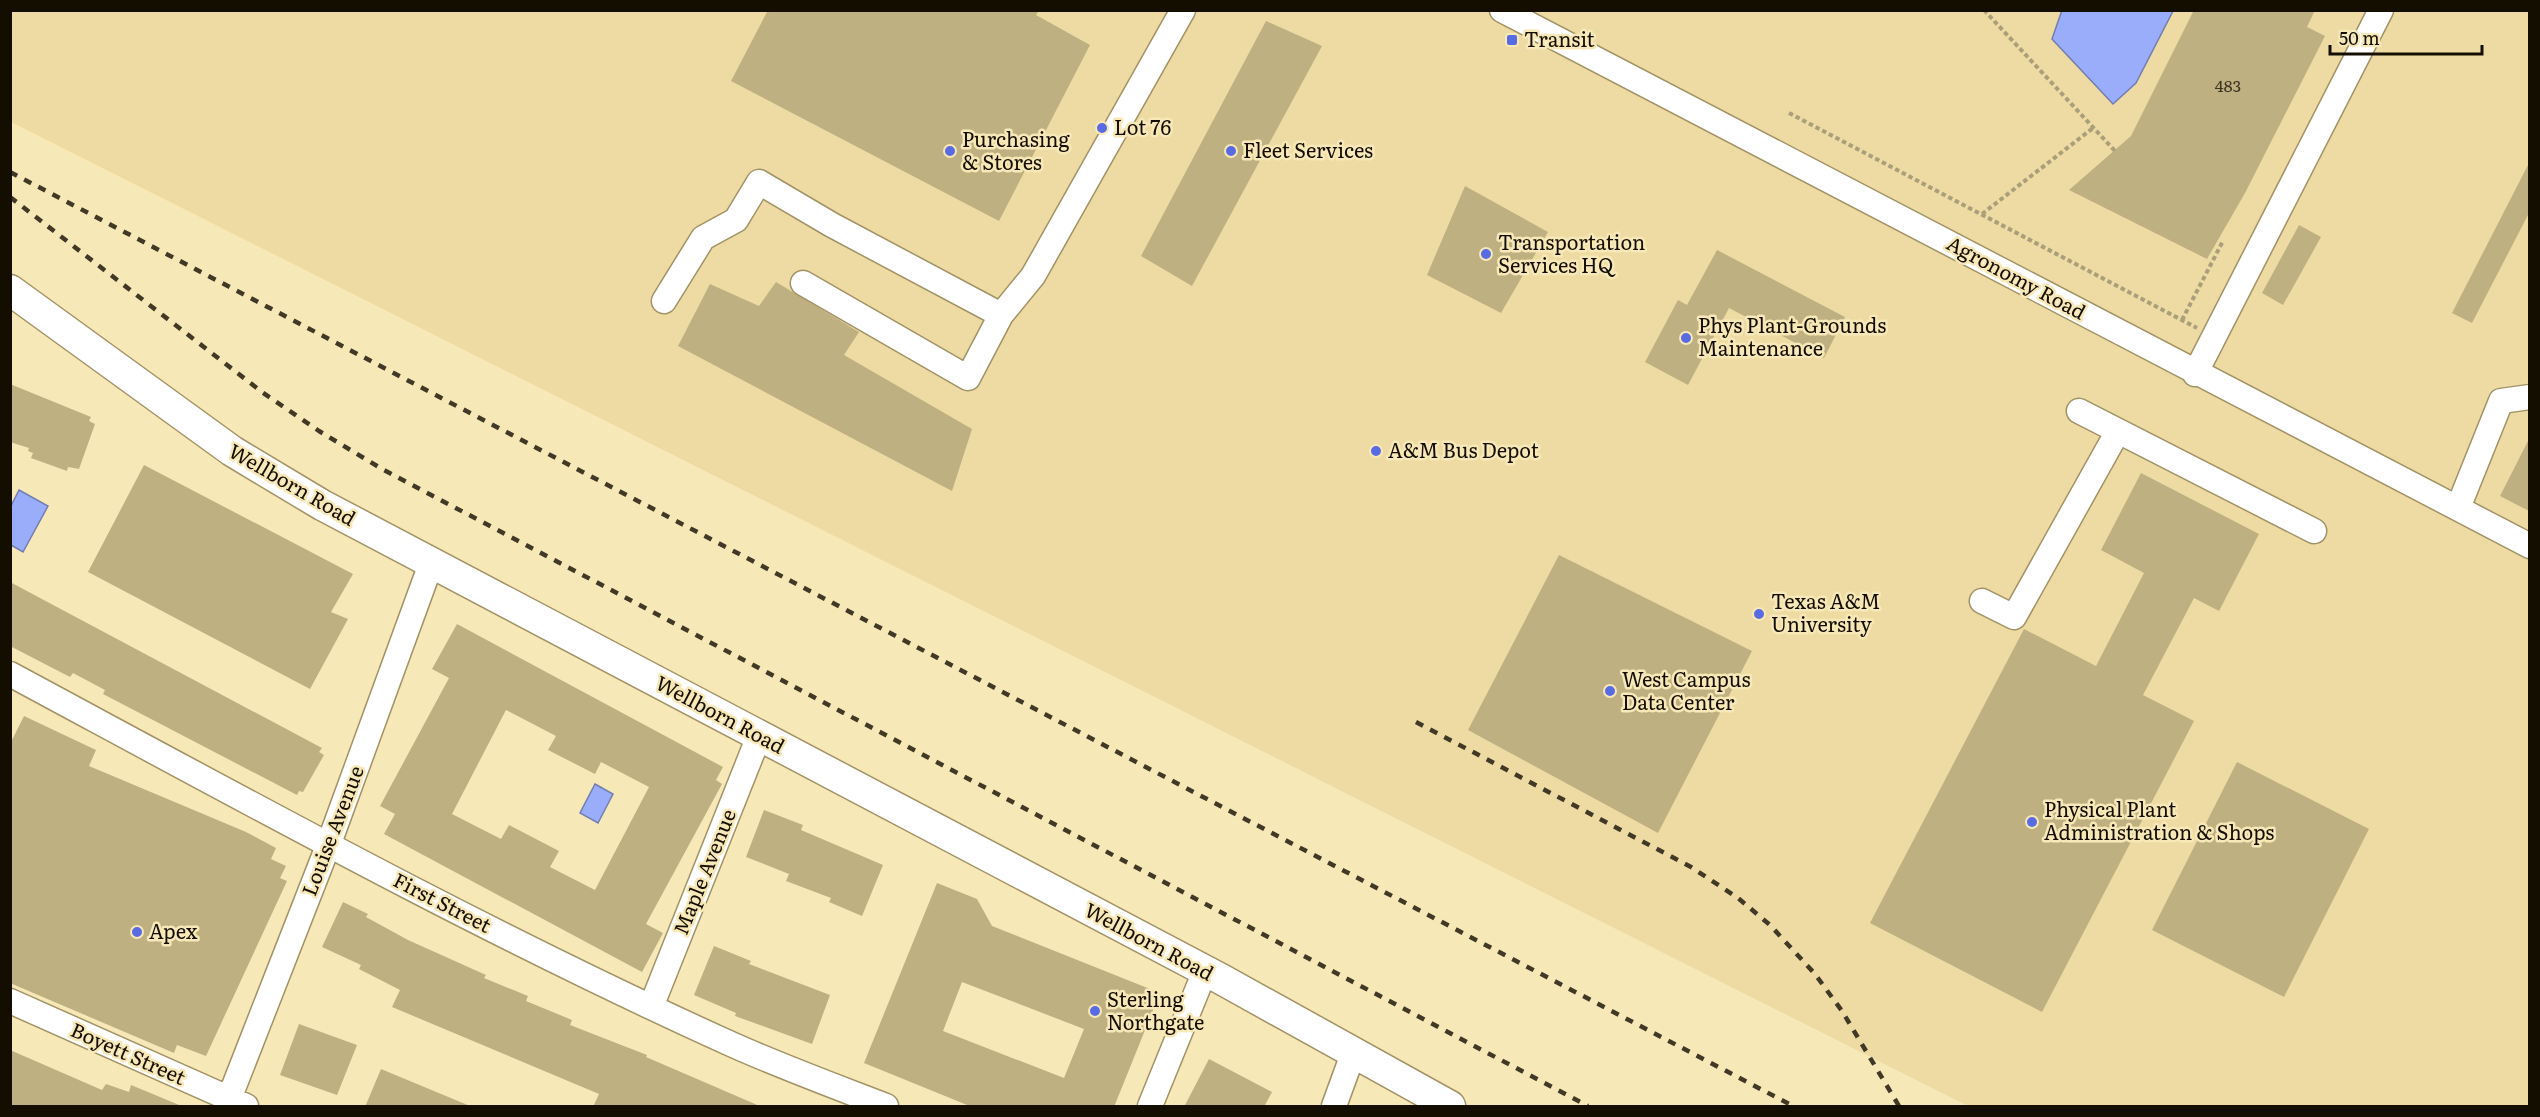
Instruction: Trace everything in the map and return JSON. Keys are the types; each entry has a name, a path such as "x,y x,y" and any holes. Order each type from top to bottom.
{"main road":[{"name":"Wellborn Road","path":"10,290 232,451 322,505 432,561 1205,971 1450,1107"}],"street":[{"path":"803,283 968,378 1001,315 1033,276 1183,10"},
{"name":"Agronomy Road","path":"1502,10 2195,374 2529,546"},
{"path":"2195,374 2381,10"},
{"path":"664,301 703,238 736,220 759,182 832,225 1001,315"},
{"path":"2458,508 2502,401 2529,397"},
{"path":"2079,411 2314,531"},
{"path":"1982,601 2014,617 2118,431"},
{"name":"Louise Avenue","path":"238,1103 328,846 432,561"},
{"name":"First Street","path":"10,674 328,846 651,1007 734,1046 886,1107"},
{"name":"Maple Avenue","path":"651,1007 759,736"},
{"path":"1150,1107 1205,971"},
{"name":"Boyett Street","path":"10,1001 238,1103"},
{"path":"1334,1107 1353,1054"}],"path":[{"path":"1984,10 2115,151"},
{"path":"1789,113 2203,332"},
{"path":"1982,214 2093,128"},
{"path":"2182,321 2223,241"}],"shaded area":[{"name":"Texas A&M University","path":"10,11 2529,11 2529,1106 1968,1106 11,122"}],"water":[{"path":"2062,10 2173,11 2136,83 2113,104 2052,39"},
{"path":"19,490 48,506 23,552 11,545 11,506"},
{"path":"595,784 613,794 598,823 580,813"}],"building":[{"name":"Purchasing & Stores","path":"768,10 1039,10 1036,15 1090,45 999,221 731,81"},
{"path":"2194,10 2315,10 2307,27 2325,36 2245,193 2207,259 2069,190 2131,136"},
{"name":"Fleet Services","path":"1266,21 1322,46 1192,286 1141,256"},
{"path":"2529,163 2529,213 2472,323 2452,313"},
{"name":"Transportation Services HQ","path":"1465,186 1548,232 1501,313 1427,275"},
{"path":"2299,225 2321,237 2283,305 2262,293"},
{"name":"Phys Plant-Grounds Maintenance","path":"1717,250 1845,317 1824,358 1729,308 1688,385 1645,362 1678,300 1687,305"},
{"path":"776,282 859,332 844,355 972,429 952,491 678,346 710,284 759,306"},
{"path":"10,384 91,417 89,421 95,424 79,469 68,467 67,471 31,458 33,453 28,451 29,448 10,442"},
{"path":"2529,439 2529,511 2500,496"},
{"path":"144,465 353,574 331,612 348,619 310,689 88,572"},
{"name":"Physical Plant Administration & Shops","path":"2141,473 2259,534 2219,611 2194,598 2143,695 2194,721 2042,1012 1870,923 2024,629 2096,666 2144,573 2101,550"},
{"name":"West Campus Data Center","path":"1559,555 1752,651 1658,833 1468,730"},
{"path":"10,582 322,748 319,752 324,755 303,792 299,791 297,795 103,694 105,690 73,673 70,677 10,646"},
{"path":"457,624 723,767 716,780 722,784 646,924 663,933 642,972 384,834 395,814 380,806 449,678 432,669","holes":["506,710 556,736 548,750 595,774 601,762 649,787 595,890 550,867 559,851 509,825 501,839 452,814"]},
{"name":"Apex","path":"24,716 96,750 89,766 246,832 276,848 271,859 286,866 280,878 287,881 206,1056 177,1045 174,1053 10,983 10,744"},
{"path":"2237,762 2369,829 2284,997 2152,930"},
{"path":"764,810 803,825 801,830 883,865 862,916 829,902 831,898 786,881 789,874 746,857"},
{"name":"Sterling Northgate","path":"937,883 977,899 992,926 1160,993 1114,1107 972,1107 864,1063","holes":["962,982 1084,1029 1064,1078 943,1031"]},
{"path":"343,902 368,914 366,917 408,940 486,975 484,978 528,996 526,1001 572,1020 570,1025 647,1055 646,1057 762,1107 593,1107 599,1094 392,1007 400,990 359,969 361,965 322,947"},
{"path":"714,946 751,961 749,964 830,995 812,1044 735,1016 736,1013 694,995"},
{"path":"299,1024 357,1045 337,1095 280,1075"},
{"path":"10,1050 102,1090 106,1084 129,1092 131,1085 184,1107 10,1107"},
{"path":"1209,1059 1272,1092 1264,1107 1184,1107"},
{"path":"381,1069 470,1106 470,1107 365,1107"}],"railway":[{"path":"10,172 1793,1106"},
{"path":"10,197 262,392 319,431 382,469 1588,1106"},
{"path":"1416,722 1691,867 1738,898 1770,925 1815,974 1842,1011 1899,1106"}],"place":[{"name":"Transit","path":"1512,40"},
{"name":"Lot 76","path":"1102,128"},
{"name":"Purchasing & Stores","path":"950,151"},
{"name":"Fleet Services","path":"1231,151"},
{"name":"Transportation Services HQ","path":"1486,254"},
{"name":"Phys Plant-Grounds Maintenance","path":"1686,338"},
{"name":"A&M Bus Depot","path":"1376,451"},
{"name":"Texas A&M University","path":"1759,614"},
{"name":"West Campus Data Center","path":"1610,691"},
{"name":"Physical Plant Administration & Shops","path":"2032,822"},
{"name":"Apex","path":"137,932"},
{"name":"Sterling Northgate","path":"1095,1011"}]}
